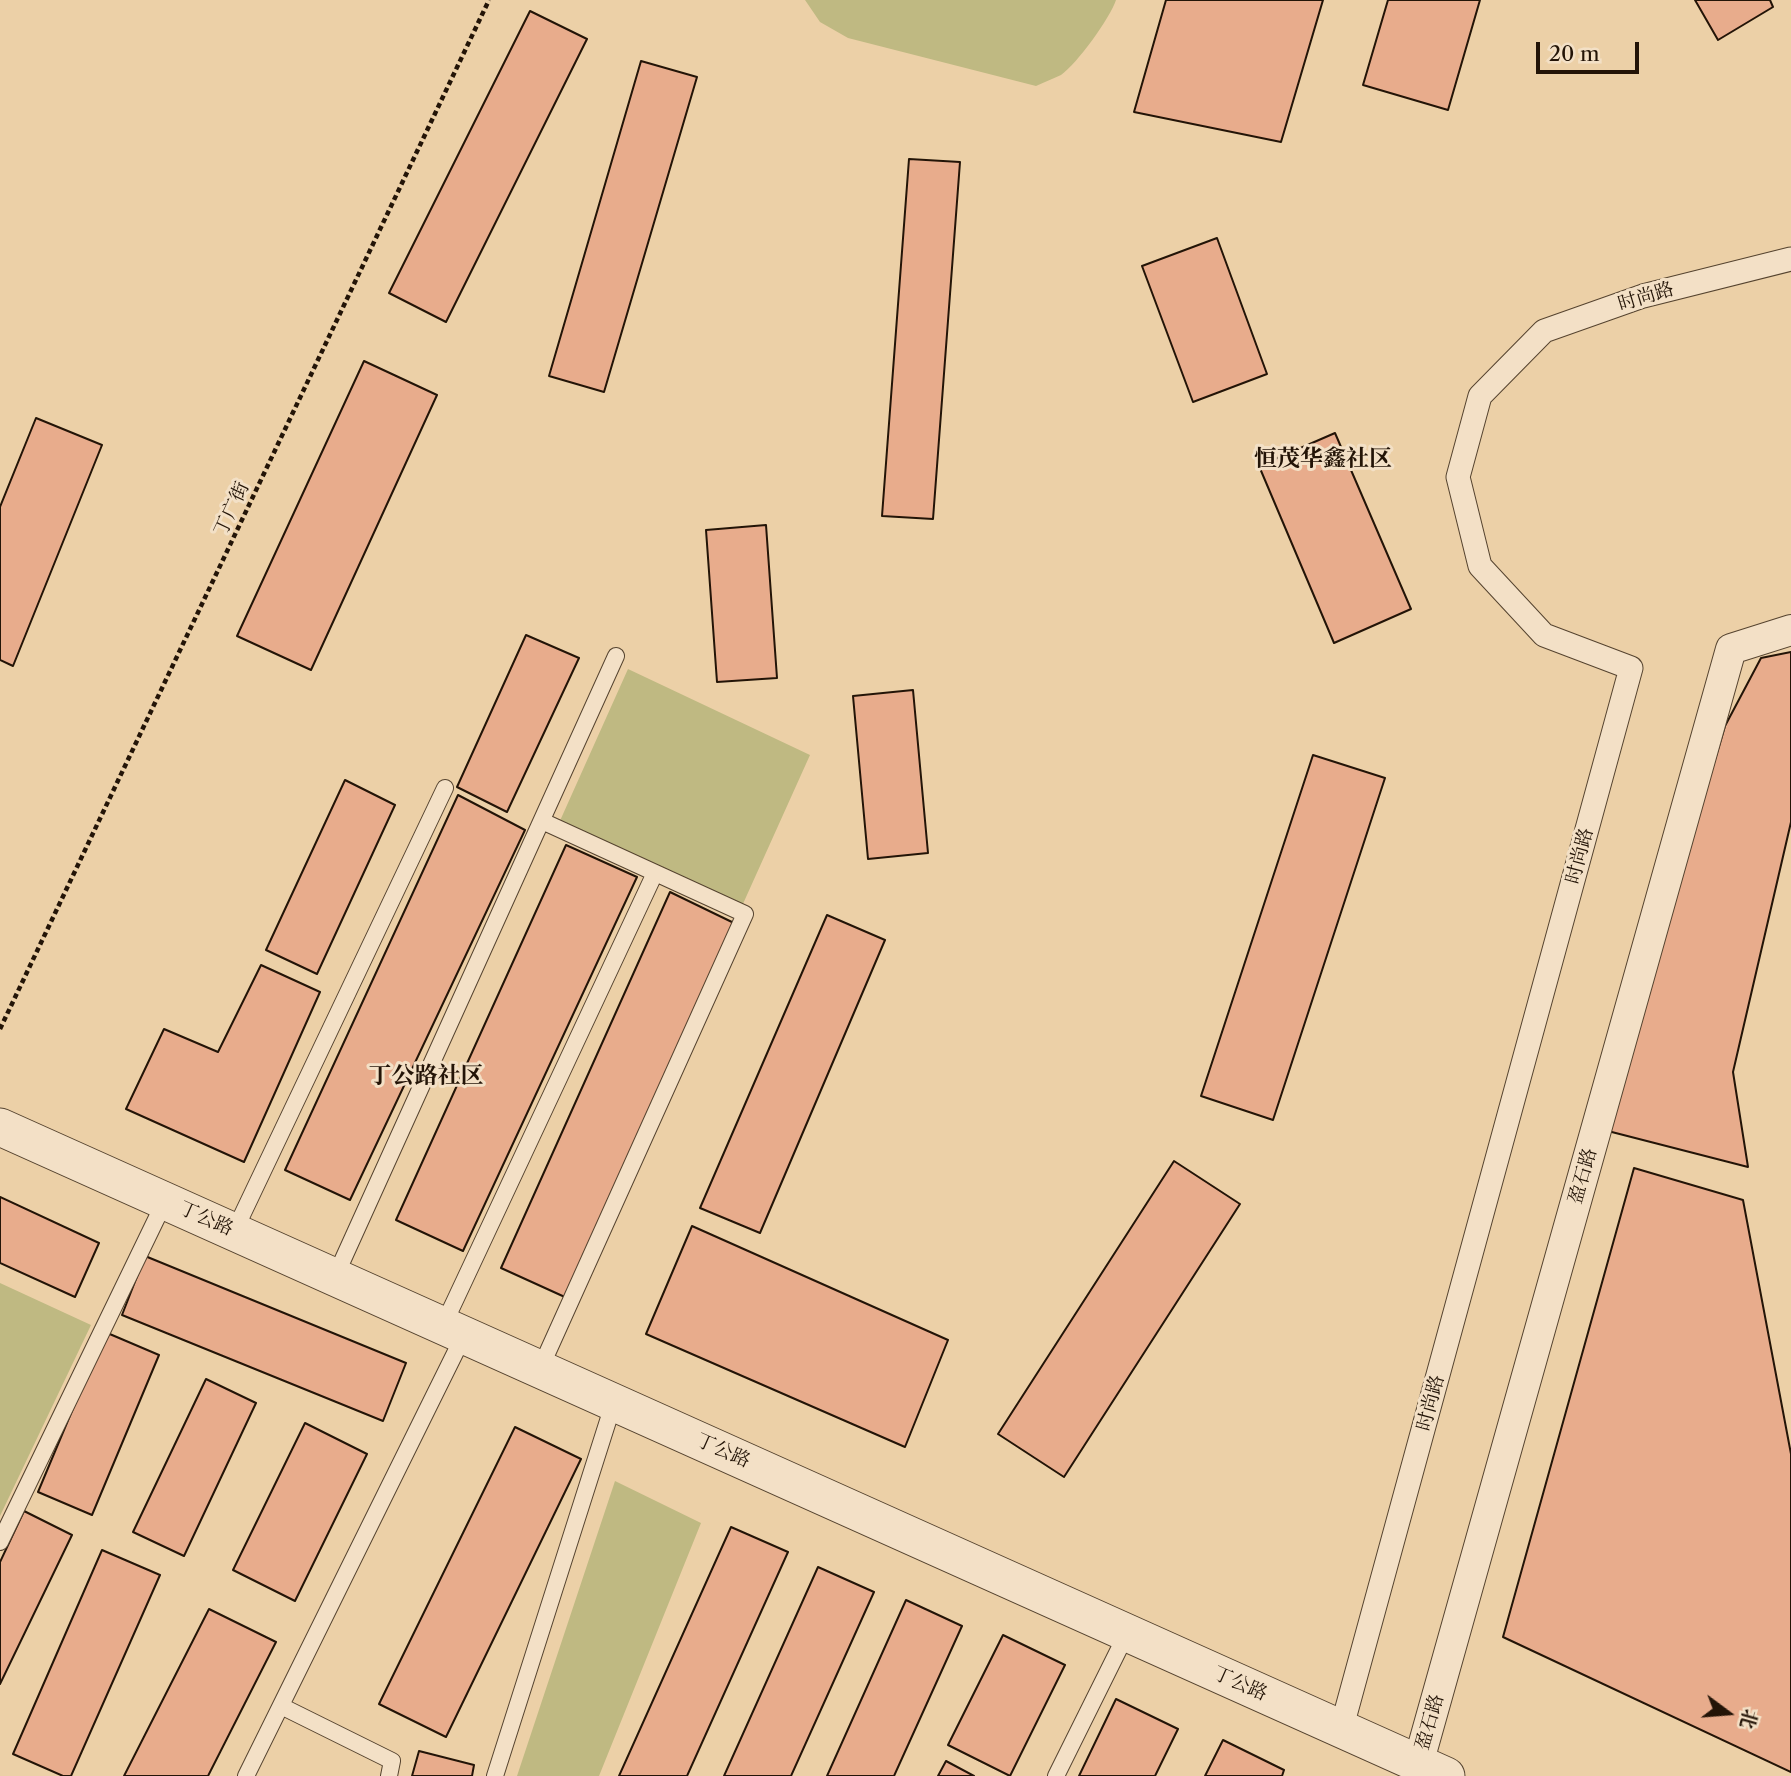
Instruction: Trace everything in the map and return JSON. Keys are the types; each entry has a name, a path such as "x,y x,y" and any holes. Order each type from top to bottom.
{"street":[{"name":"时尚路","path":"1341,1730 1631,668 1545,635 1480,566 1458,477 1480,396 1544,331 1643,296 1791,259"},
{"name":"盈石路","path":"1432,1770 1731,649 1791,630"},
{"name":"丁公路","path":"0,1127 1432,1770"}],"lane":[{"path":"335,1277 616,656"},
{"path":"234,1232 445,788"},
{"path":"540,1369 745,914 542,821"},
{"path":"246,1776 281,1706 454,1330 655,873"},
{"path":"0,1542 165,1201"},
{"path":"495,1776 614,1402"},
{"path":"1056,1776 1127,1633"},
{"path":"281,1706 393,1761 389,1776"}],"path":[{"name":"丁广街","path":"0,1029 489,0"}],"shaded area":[{"path":"805,0 1116,0 1100,29 1076,61 1061,75 1036,86 848,38 820,22"},
{"path":"628,669 810,755 742,906 559,823"},
{"path":"0,1283 91,1325 0,1516"},
{"path":"615,1481 701,1523 599,1776 517,1776"}],"building":[{"path":"1166,0 1323,0 1281,142 1134,112"},
{"path":"1388,0 1480,0 1448,110 1363,85"},
{"path":"1695,0 1770,0 1773,7 1718,40"},
{"path":"530,11 587,39 446,322 389,293"},
{"path":"641,61 697,77 604,392 549,376"},
{"path":"909,159 960,162 933,519 882,516"},
{"path":"1217,238 1267,374 1193,402 1142,266"},
{"path":"364,361 437,395 311,670 237,636"},
{"path":"36,418 102,445 13,666 0,660 0,507"},
{"path":"1335,433 1411,609 1334,643 1259,466"},
{"path":"766,525 777,678 717,682 706,530"},
{"path":"526,635 579,658 507,812 457,787"},
{"path":"1791,652 1791,822 1733,1072 1748,1167 1604,1130 1725,726 1761,658"},
{"path":"913,690 928,853 868,859 853,696"},
{"path":"1313,755 1385,778 1273,1120 1201,1096"},
{"path":"345,780 395,805 317,974 266,950"},
{"path":"458,795 525,830 350,1200 285,1170"},
{"path":"566,845 637,877 463,1251 396,1220"},
{"path":"670,892 736,924 567,1298 501,1268"},
{"path":"827,915 885,940 760,1233 700,1208"},
{"path":"261,965 320,992 244,1162 126,1109 164,1029 218,1052"},
{"path":"1174,1161 1240,1204 1064,1477 998,1434"},
{"path":"1634,1168 1743,1200 1791,1454 1791,1772 1503,1637"},
{"path":"0,1197 99,1243 75,1297 0,1263"},
{"path":"692,1226 948,1340 905,1447 646,1334"},
{"path":"145,1256 406,1363 383,1421 122,1315"},
{"path":"105,1332 159,1355 92,1515 38,1492"},
{"path":"206,1379 256,1403 184,1556 133,1532"},
{"path":"305,1423 367,1454 295,1601 233,1570"},
{"path":"515,1427 581,1459 446,1737 379,1704"},
{"path":"24,1511 72,1535 0,1684 0,1562"},
{"path":"731,1527 788,1552 687,1776 619,1776"},
{"path":"102,1550 160,1575 71,1776 63,1776 13,1754"},
{"path":"818,1567 874,1592 791,1776 724,1776"},
{"path":"906,1600 962,1626 894,1776 827,1776"},
{"path":"209,1609 276,1642 208,1776 124,1776"},
{"path":"1003,1635 1065,1665 1010,1776 948,1745"},
{"path":"1116,1699 1178,1729 1155,1776 1079,1776"},
{"path":"1223,1740 1284,1770 1282,1776 1205,1776"},
{"path":"419,1751 474,1765 472,1776 412,1776"},
{"path":"946,1761 974,1776 938,1776"}],"district":[{"name":"恒茂华鑫社区","path":"1323,459"},
{"name":"丁公路社区","path":"426,1076"}]}
